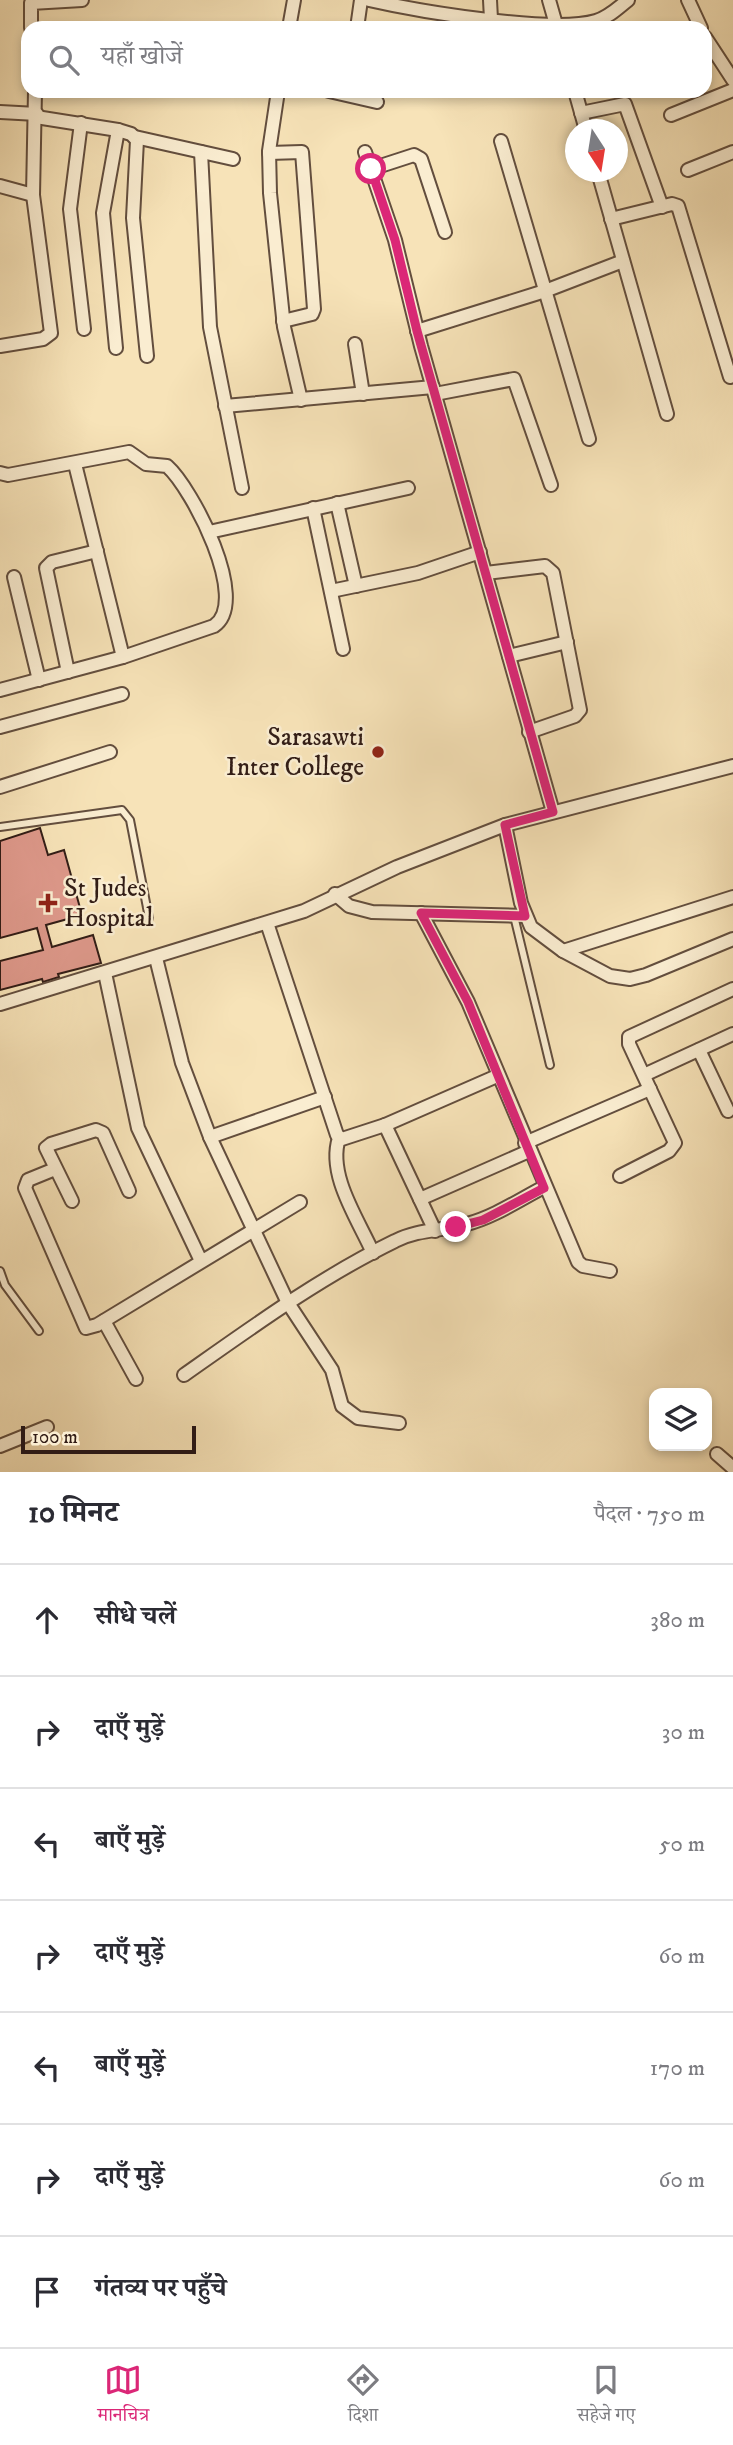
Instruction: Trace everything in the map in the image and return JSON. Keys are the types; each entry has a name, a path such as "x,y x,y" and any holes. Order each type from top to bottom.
{"street":[{"path":"31,21 32,3 82,0"},
{"path":"290,21 294,0"},
{"path":"358,21 361,0"},
{"path":"369,0 510,21"},
{"path":"490,0 491,19"},
{"path":"549,0 555,21"},
{"path":"590,21 597,20 628,0"},
{"path":"688,0 698,21"},
{"path":"712,48 733,80"},
{"path":"671,115 733,90"},
{"path":"0,346 43,339 51,333 33,195 35,98"},
{"path":"277,98 269,153 270,193 283,321 301,400"},
{"path":"359,98 377,102"},
{"path":"577,98 583,119"},
{"path":"581,113 625,104 662,207"},
{"path":"0,112 81,122 233,159"},
{"path":"81,122 70,209 84,329"},
{"path":"116,348 103,213 118,130"},
{"path":"135,137 138,143 133,218 147,356"},
{"path":"501,141 589,439"},
{"path":"201,152 209,317 242,488"},
{"path":"269,153 302,152 314,309 312,314 283,321"},
{"path":"365,152 395,240 417,331 553,812"},
{"path":"688,170 733,152"},
{"path":"371,169 414,155 421,159 445,232"},
{"path":"601,182 667,414"},
{"path":"0,187 33,195"},
{"path":"611,219 674,204 679,208 730,377"},
{"path":"417,331 545,291 624,261"},
{"path":"355,344 363,394"},
{"path":"225,407 363,394 434,391 514,379 551,485"},
{"path":"0,473 9,475 129,452 146,464 167,466 200,512 209,532 224,582 225,608 220,622 122,657 39,680 1,687"},
{"path":"75,464 122,657"},
{"path":"209,532 408,488"},
{"path":"337,503 356,586"},
{"path":"313,508 343,649"},
{"path":"68,672 46,568 52,562 96,551"},
{"path":"331,591 418,573 480,552"},
{"path":"486,573 549,566 553,573 580,710 575,716 529,732"},
{"path":"14,577 39,680"},
{"path":"509,656 567,642"},
{"path":"0,727 122,694"},
{"path":"0,787 110,752"},
{"path":"0,1004 304,911 335,894 505,825 631,790 684,780 733,766"},
{"path":"505,825 520,916 539,935 610,976 630,979 646,975 733,939"},
{"path":"335,894 359,910 520,916"},
{"path":"563,951 733,897"},
{"path":"421,913 468,1002 544,1188 578,1262 583,1266 610,1270"},
{"path":"267,923 339,1138 334,1154 336,1170 373,1253"},
{"path":"156,958 182,1063 210,1137 288,1303 332,1370 344,1409 358,1418 399,1423"},
{"path":"104,973 138,1128 201,1261"},
{"path":"620,1176 673,1148 673,1136 628,1041 629,1037 733,989"},
{"path":"644,1075 733,1034"},
{"path":"699,1050 728,1111"},
{"path":"339,1138 349,1139 385,1125 497,1076"},
{"path":"420,1199 650,1089"},
{"path":"210,1137 325,1097"},
{"path":"385,1125 435,1231"},
{"path":"72,1200 47,1153 47,1146 99,1129 130,1191"},
{"path":"55,1169 28,1180 24,1188 80,1321 90,1328 300,1202"},
{"path":"184,1375 288,1303 407,1235 483,1220 544,1188"},
{"path":"104,1321 136,1378"},
{"path":"0,1446 47,1427"},
{"path":"717,1454 733,1468"}],"lane":[{"path":"0,827 122,810 130,820 149,918"},
{"path":"520,916 550,1065"},
{"path":"0,1270 5,1285 39,1331"}],"building":[{"path":"40,828 48,855 64,850 82,915 46,925 52,947 93,935 101,963 58,974 59,977 43,982 42,979 0,990 0,961 43,950 37,928 0,938 0,841"}],"place":[{"name":"Sarasawti Inter College","path":"378,752"},
{"name":"St Judes Hospital","path":"48,903"}],"route":[{"path":"371,169 395,240 417,331 553,812 505,825 525,916 421,913 468,1002 544,1188 483,1220 456,1227"}]}
